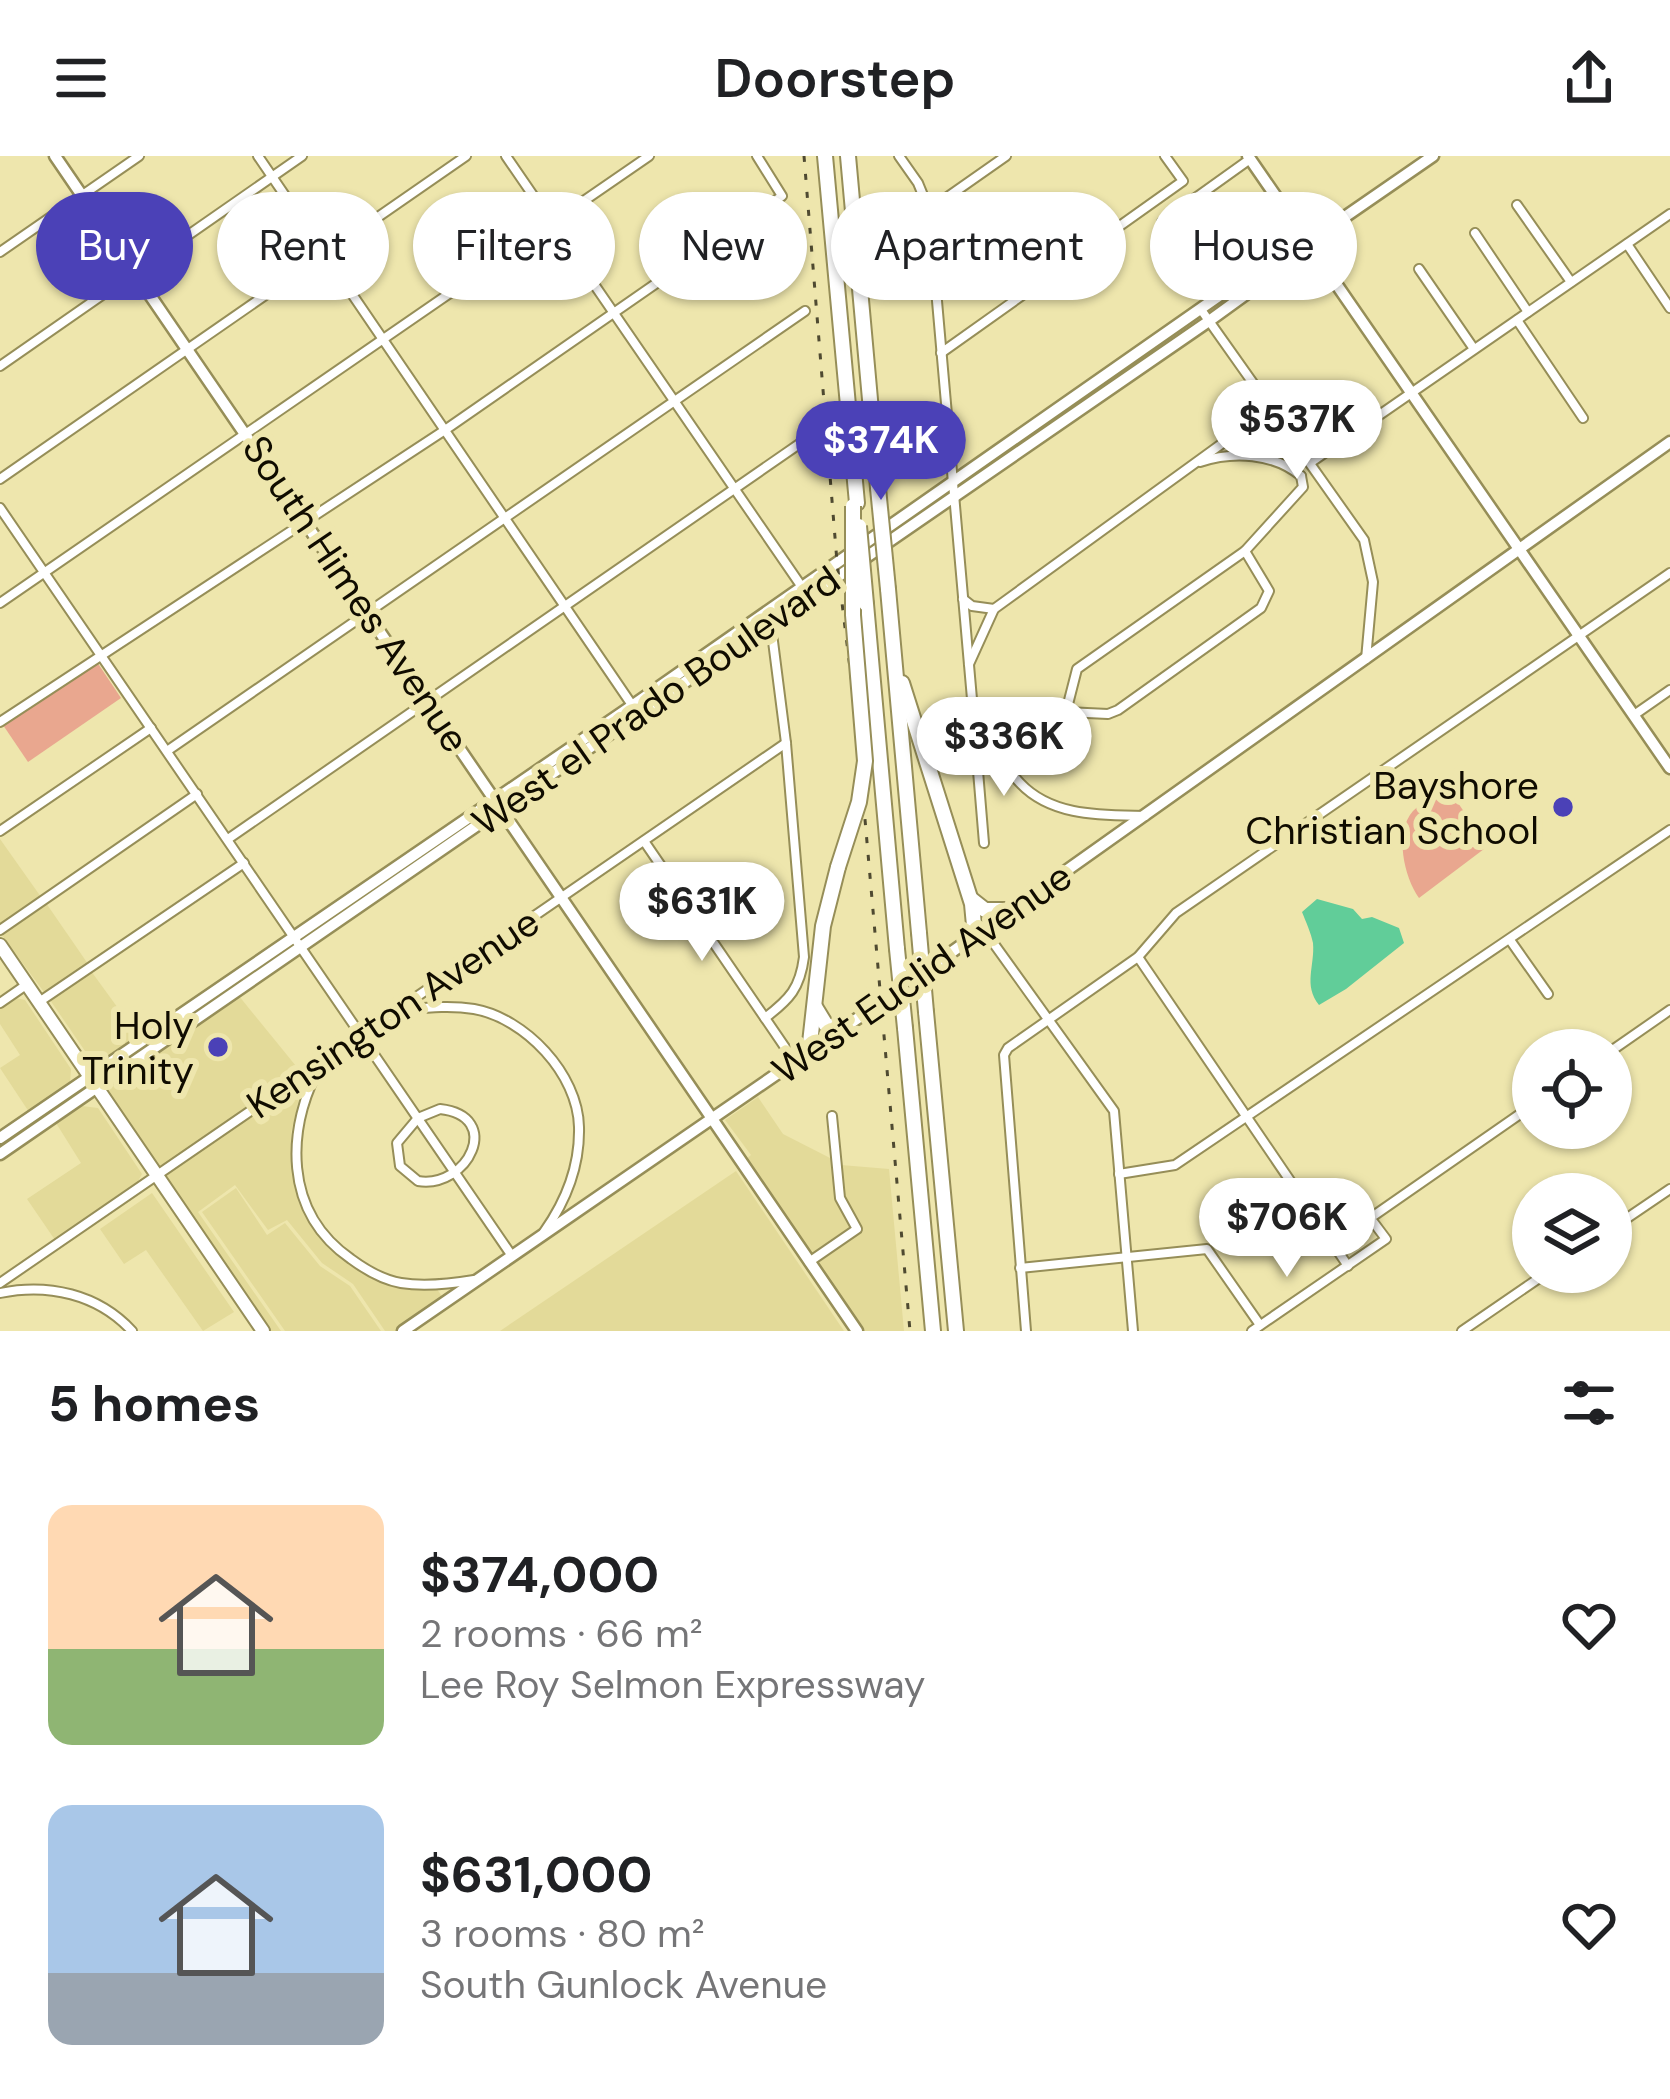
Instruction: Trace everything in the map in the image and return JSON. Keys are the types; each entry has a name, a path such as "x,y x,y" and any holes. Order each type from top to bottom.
{"highway":[{"path":"825,156 933,1331"},
{"path":"848,156 956,1331"},
{"path":"809,1052 824,926 860,802 865,761 853,615 855,501"},
{"path":"893,651 979,933"},
{"path":"971,899 986,910 1012,910"},
{"path":"815,1007 823,1023 842,1029"}],"main road":[{"path":"0,945 263,1331"}],"street":[{"name":"South Himes Avenue","path":"56,156 80,192"},
{"path":"86,192 139,156"},
{"path":"258,156 283,192"},
{"path":"193,232 302,156"},
{"path":"389,210 466,156"},
{"path":"506,156 532,192"},
{"path":"597,192 649,156"},
{"path":"0,722 445,430 782,196 757,156"},
{"path":"899,156 922,192"},
{"path":"955,192 1006,156"},
{"path":"941,353 1183,181 1165,156"},
{"name":"West el Prado Boulevard","path":"1357,208 1433,156"},
{"path":"1203,192 1249,158 1272,192"},
{"path":"1517,205 1570,282"},
{"path":"1301,476 1410,394 1670,214"},
{"path":"0,252 36,227"},
{"path":"1475,233 1528,312"},
{"path":"1627,244 1670,308"},
{"path":"1419,269 1474,349"},
{"path":"0,366 95,300"},
{"name":"South Himes Avenue","path":"154,300 857,1331"},
{"path":"0,479 260,300"},
{"path":"357,300 635,710"},
{"path":"0,603 440,300"},
{"path":"606,300 805,592"},
{"path":"937,300 984,843"},
{"name":"West el Prado Boulevard","path":"0,1154 97,1089 221,995 771,616 951,483 1078,403 1225,300"},
{"path":"1346,300 1670,768"},
{"path":"167,751 805,311"},
{"path":"1206,316 1364,540 1372,582 1365,662"},
{"path":"1517,320 1583,418"},
{"name":"West el Prado Boulevard","path":"805,592 952,498 1078,403"},
{"path":"968,665 994,609 1271,408"},
{"path":"228,839 818,430"},
{"name":"West Euclid Avenue","path":"403,1331 1146,816 1670,442"},
{"path":"1066,712 1077,669 1245,551 1303,488 1301,476 1256,456 1218,456 1194,464"},
{"path":"0,508 512,1256"},
{"path":"1001,756 1066,712 1108,714 1118,710 1261,608 1269,591 1245,551"},
{"path":"1026,1331 1004,1055 1015,1041 1138,957 1176,913 1670,573"},
{"path":"963,599 972,606 994,609"},
{"path":"765,1018 792,998 804,957 771,616"},
{"path":"1634,715 1670,690"},
{"path":"0,831 151,728"},
{"path":"976,733 1001,756 1022,786 1075,814 1146,816"},
{"name":"Kensington Avenue","path":"0,1283 786,743"},
{"path":"0,930 197,794"},
{"path":"1119,1174 1175,1166 1670,830"},
{"path":"644,841 795,1062"},
{"path":"39,1002 244,862"},
{"path":"979,933 1114,1112 1133,1331"},
{"path":"1510,940 1548,994"},
{"path":"1138,957 1348,1266"},
{"path":"0,1003 27,985"},
{"name":"West el Prado Boulevard","path":"0,1138 88,1076 221,995"},
{"path":"397,1010 477,1009 509,1021 557,1067 573,1096 580,1126 570,1191 541,1236"},
{"path":"1632,1036 1670,1010"},
{"path":"323,1061 309,1086 295,1133 295,1166 302,1194 325,1237 367,1270 397,1283 478,1280"},
{"path":"440,1109 453,1110 474,1130 476,1139 470,1156 454,1172 426,1183 411,1178 400,1166 397,1143 418,1118 440,1109"},
{"path":"809,1262 857,1229 840,1198 832,1116"},
{"path":"1333,1244 1512,1121"},
{"path":"1632,1215 1670,1189"},
{"path":"1020,1268 1207,1249 1256,1328 1386,1240 1371,1219"},
{"path":"0,1293 22,1288 58,1290 92,1300 132,1331"},
{"path":"1462,1331 1518,1293"}],"shaded area":[{"path":"97,662 121,698 28,762 3,725"},
{"path":"1448,788 1485,843 1484,849 1419,898 1406,867 1404,830 1413,811"},
{"path":"0,839 41,897 0,924"},
{"path":"1317,899 1353,909 1362,919 1372,917 1399,928 1404,943 1319,1005 1311,983 1313,943 1302,912"},
{"path":"46,903 88,964 44,992 1,934"},
{"path":"91,971 139,1037 96,1067 50,1000"},
{"path":"239,996 300,1071 157,1170 103,1090"},
{"path":"16,998 25,1000 71,1069 70,1084 29,1112 0,1068 20,1055 0,1024 0,1008"},
{"path":"303,1081 291,1133 291,1167 298,1196 321,1239 380,1281 437,1289 443,1298 395,1331 385,1331 353,1284 322,1263 287,1220 268,1230 235,1185 198,1212 281,1331 268,1331 162,1177"},
{"path":"758,1097 783,1134 832,1159 836,1198 852,1227 810,1255 745,1160 751,1155 725,1120"},
{"path":"82,1106 98,1108 142,1174 137,1183 55,1240 27,1199 81,1163 56,1123"},
{"path":"841,1165 889,1169 904,1331 862,1331 815,1263 860,1233 844,1197"},
{"path":"736,1171 844,1331 500,1331"},
{"path":"236,1188 267,1235 285,1223 320,1266 350,1286 381,1331 285,1331 202,1212"},
{"path":"152,1193 234,1312 203,1331 146,1250 124,1264 100,1229"}],"railway":[{"path":"804,156 837,562 856,717 910,1331"}],"place":[{"name":"Bayshore Christian School","path":"1563,807"},
{"name":"Holy Trinity","path":"218,1047"}]}
